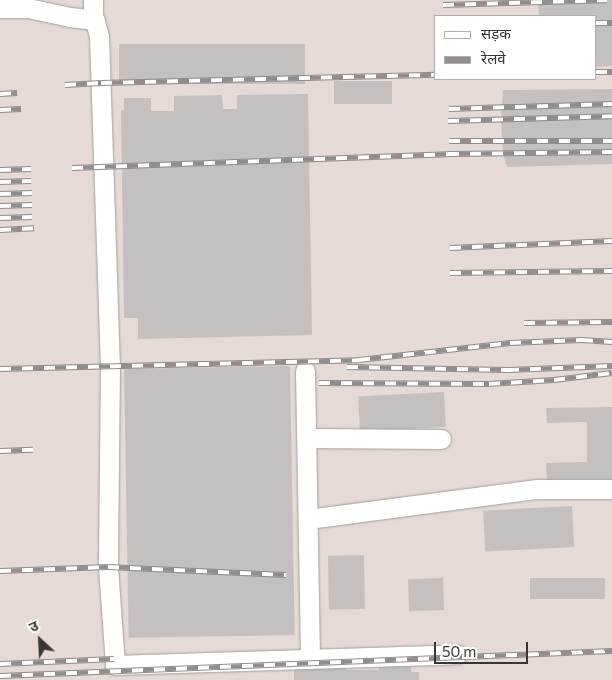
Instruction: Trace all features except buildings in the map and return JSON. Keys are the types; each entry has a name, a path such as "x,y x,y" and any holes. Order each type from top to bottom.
{"lane":[{"path":"93,0 94,20 99,36 110,366 108,567 114,663 116,666 457,654"},
{"path":"0,8 28,8 94,20"},
{"path":"305,371 310,659"},
{"path":"306,438 441,439"},
{"path":"308,519 537,489 612,489"}],"shaded area":[{"path":"0,0 612,0 612,680 0,680"}],"railway":[{"path":"443,5 607,0"},
{"path":"597,23 612,23"},
{"path":"597,72 612,72"},
{"path":"65,85 434,75"},
{"path":"0,94 17,93"},
{"path":"449,109 612,104"},
{"path":"0,110 21,109"},
{"path":"448,121 612,116"},
{"path":"449,141 612,141"},
{"path":"72,168 448,154 612,152"},
{"path":"0,170 31,169"},
{"path":"0,182 31,181"},
{"path":"0,194 32,193"},
{"path":"0,206 32,205"},
{"path":"0,218 32,217"},
{"path":"0,230 34,228"},
{"path":"450,248 612,241"},
{"path":"450,273 612,271"},
{"path":"524,323 612,322"},
{"path":"0,369 359,360 510,343 582,340 612,342"},
{"path":"347,367 508,370 612,366"},
{"path":"319,383 489,384 554,380 612,373"},
{"path":"0,451 33,450"},
{"path":"0,571 108,567 286,575"},
{"path":"0,676 612,651"},
{"path":"0,664 114,659"}]}
